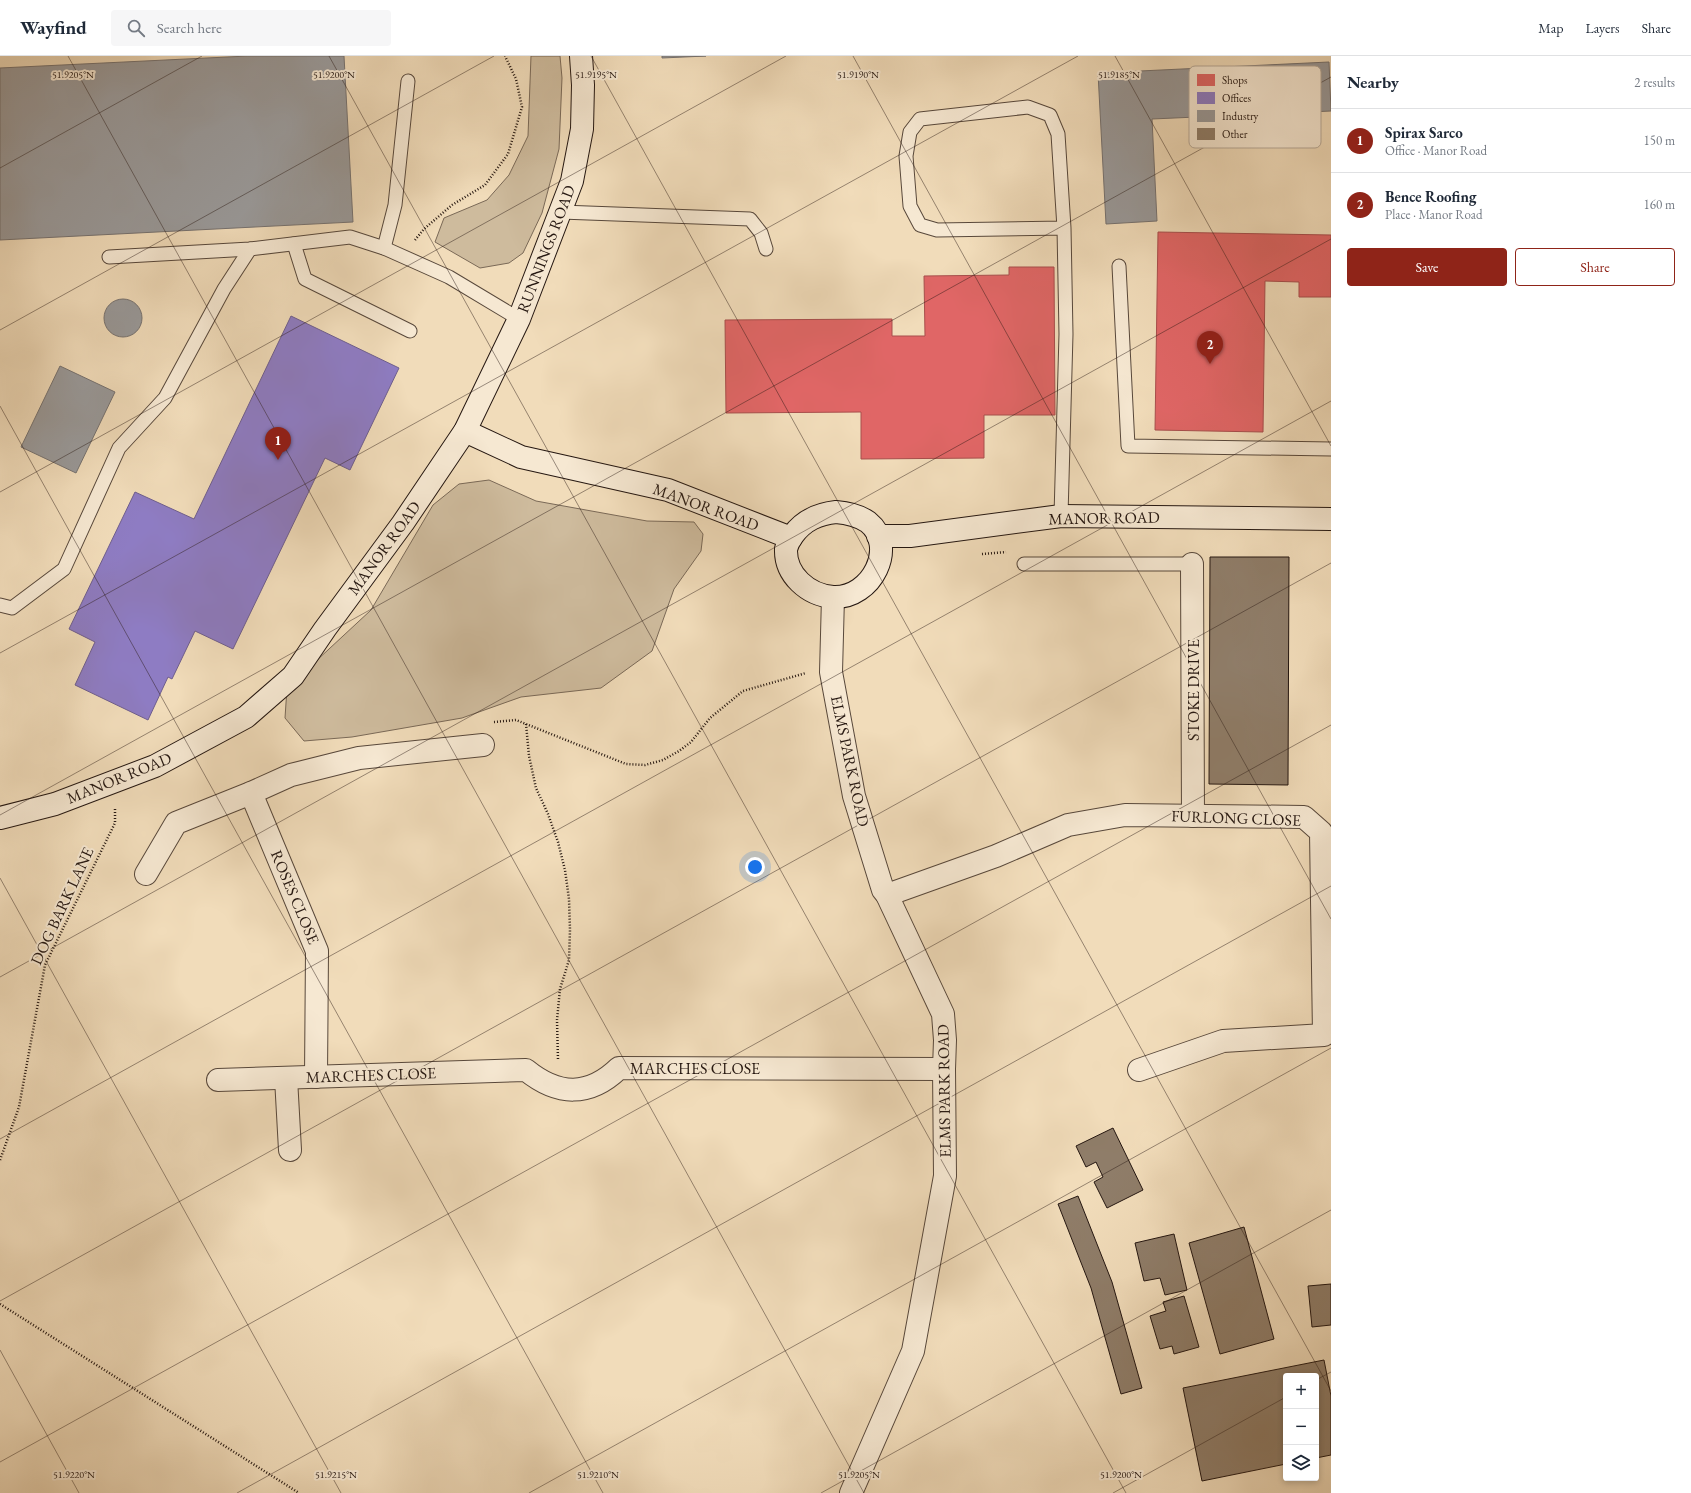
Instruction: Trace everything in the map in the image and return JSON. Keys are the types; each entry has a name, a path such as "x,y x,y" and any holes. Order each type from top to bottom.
{"street":[{"name":"RUNNINGS ROAD","path":"465,431 519,319 572,181 582,129 583,85 580,56"},
{"name":"MANOR ROAD","path":"0,818 55,804 155,766 246,717 293,676 325,629 403,523 465,431 521,457 668,490 791,538"},
{"path":"825,513 848,513 869,523 878,536 880,561 871,579 864,587 854,593 833,597 821,595 809,590 796,577 788,560 786,548 791,538 797,529 810,519 825,513"},
{"name":"MANOR ROAD","path":"878,536 910,536 1061,516 1331,519"},
{"name":"STOKE DRIVE","path":"1192,564 1193,816"},
{"name":"ELMS PARK ROAD","path":"833,597 831,672 854,796 883,890 887,895 942,1014 945,1040 945,1176 912,1352 851,1493"},
{"path":"146,874 176,823 251,793 291,775 359,758 483,745"},
{"name":"ROSES CLOSE","path":"251,793 317,951 316,1077"},
{"name":"FURLONG CLOSE","path":"887,895 996,856 1068,826 1125,815 1304,816 1321,832 1327,975 1324,1035 1224,1041 1139,1070"},
{"name":"MARCHES CLOSE","path":"218,1080 526,1070 539,1081 569,1090 583,1089 597,1085 609,1078 619,1068 944,1069"},
{"path":"286,1078 290,1150"}],"lane":[{"path":"384,248 395,205 408,81"},
{"path":"1061,516 1066,334 1064,228 1058,134 1050,115 1028,108 920,119 910,132 906,156 910,206 920,224 937,230 1064,228"},
{"path":"561,212 750,219 761,233 766,248"},
{"path":"109,257 250,249 350,237 384,248 449,277 519,319"},
{"path":"294,244 305,279 410,331"},
{"path":"0,605 12,608 64,569 119,448 165,398 224,288 250,249"},
{"path":"1119,266 1128,446 1331,450"},
{"path":"1024,564 1192,564"}],"path":[{"path":"403,256 424,229 452,205 485,185 508,154 522,107 516,79 505,56"},
{"path":"490,722 516,720 626,764 645,765 663,760 691,742 710,718 743,691 810,672 831,672"},
{"path":"526,724 529,756 536,788 548,814 558,842 565,870 569,899 569,960 560,989 557,1020 559,1088"},
{"name":"DOG BARK LANE","path":"0,1160 19,1107 45,965 115,823 116,780"},
{"path":"0,1304 299,1493"}],"shaded area":[{"path":"531,56 560,56 562,78 559,149 542,213 523,253 509,263 480,268 435,242 444,218 487,200 509,175 528,136"},
{"path":"489,480 536,501 647,521 694,522 703,534 701,551 674,589 652,651 601,688 521,697 462,718 352,737 304,741 285,718 287,688 371,610 433,505 459,484"}],"building: Shops":[{"path":"1158,232 1331,235 1331,297 1299,297 1299,282 1265,281 1263,432 1155,430"},
{"path":"1009,267 1054,267 1055,415 984,415 984,458 861,459 861,412 726,413 725,320 892,319 892,336 925,336 924,276 1009,275"}],"building: Offices":[{"path":"291,316 399,368 350,470 325,458 233,649 195,631 172,679 168,677 148,720 75,685 95,642 69,629 135,492 194,519"}],"building: Industry":[{"path":"248,56 344,56 353,222 0,240 0,68"},
{"path":"662,56 706,56 662,58"},
{"path":"1329,62 1331,111 1321,111 1321,66 1245,66"},
{"path":"1189,69 1189,117 1152,119 1157,221 1106,224 1098,73"},
{"path":"119,299 127,299 137,304 141,311 141,325 137,332 127,337 119,337 109,332 107,329 104,322 104,314 109,304 112,302"},
{"path":"60,366 115,392 76,473 21,447"}],"building: Other":[{"path":"1210,557 1289,557 1288,785 1209,784"},
{"path":"1113,1128 1143,1190 1107,1208 1094,1182 1103,1177 1096,1162 1086,1167 1076,1146"},
{"path":"1078,1196 1112,1282 1142,1388 1121,1394 1091,1288 1058,1204"},
{"path":"1244,1227 1274,1339 1220,1354 1189,1243"},
{"path":"1174,1234 1187,1290 1165,1295 1160,1278 1144,1281 1135,1243"},
{"path":"1331,1284 1331,1325 1312,1327 1308,1286"},
{"path":"1184,1296 1199,1347 1174,1354 1172,1346 1160,1349 1150,1316 1166,1311 1163,1302"},
{"path":"1324,1360 1331,1396 1331,1455 1319,1457 1319,1373 1283,1373 1283,1465 1202,1481 1183,1388"}],"place":[{"name":"Bence Roofing","path":"1210,364"},
{"name":"Spirax Sarco","path":"278,460"}]}
